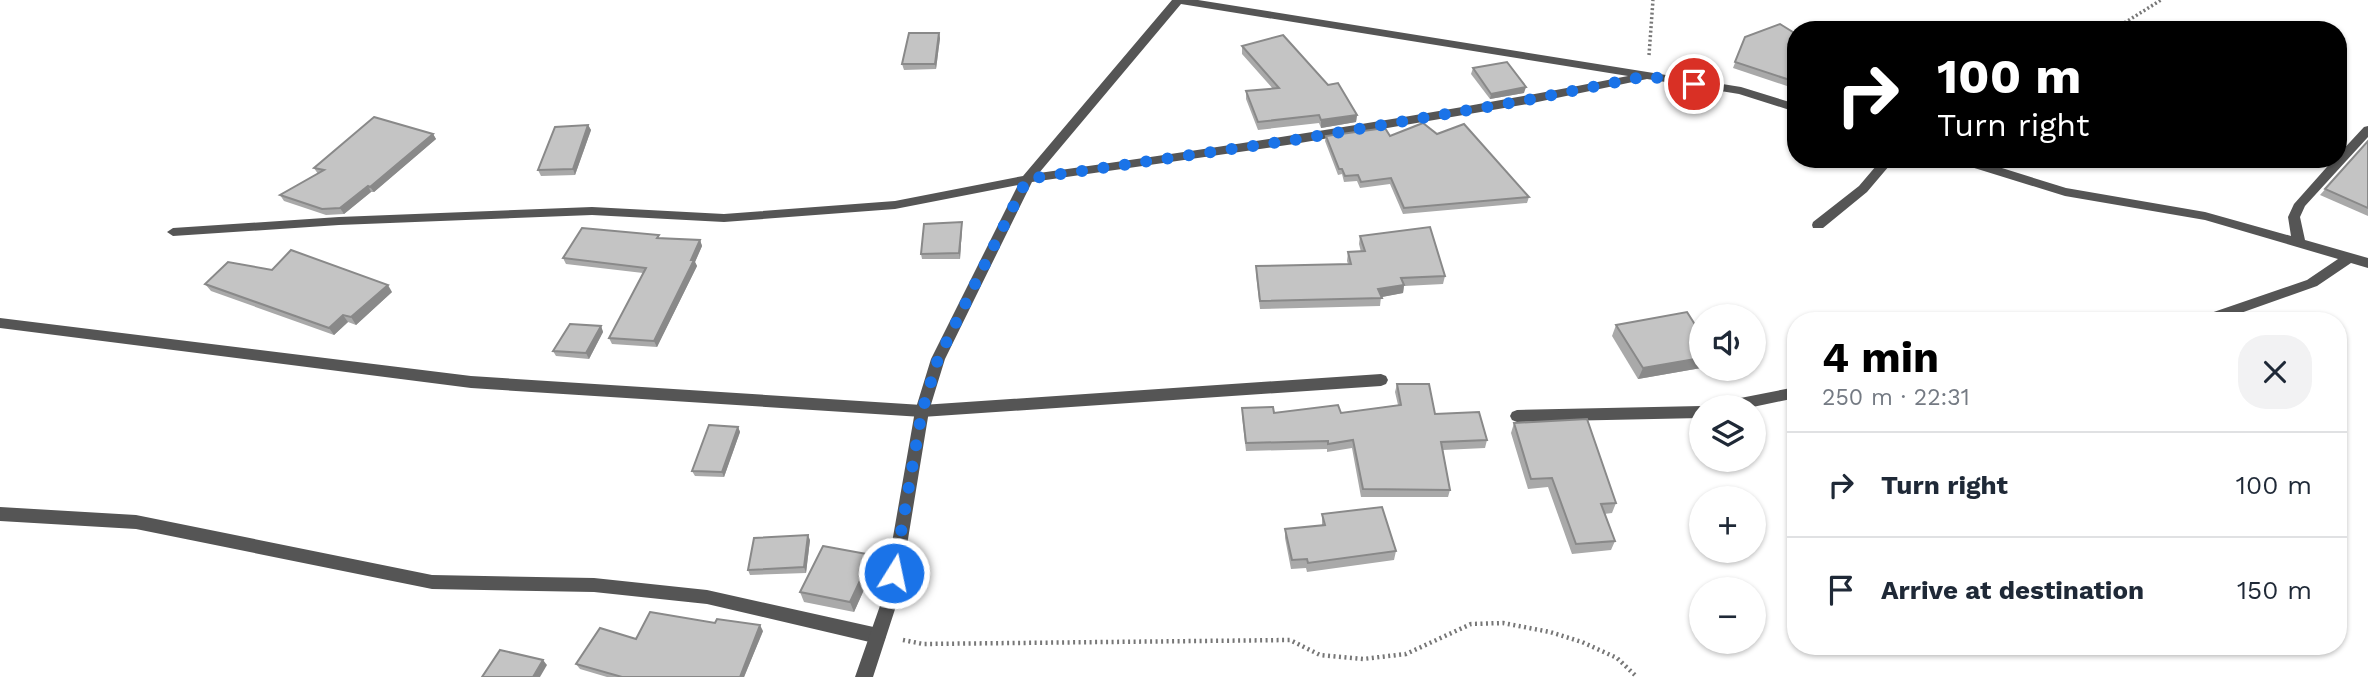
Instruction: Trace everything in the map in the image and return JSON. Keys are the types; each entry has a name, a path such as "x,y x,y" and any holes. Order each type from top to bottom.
{"street":[{"path":"864,677 890,600 922,411 938,359 1027,179 1178,0 1741,91 1787,105"},
{"path":"173,232 339,221 592,211 724,218 895,205 1027,179 1308,138 1528,100 1647,76"},
{"path":"2347,153 2368,130"},
{"path":"1818,226 1863,189 1881,168"},
{"path":"1988,168 2065,192 2205,216 2368,263"},
{"path":"2299,242 2294,217 2300,204 2333,168"},
{"path":"2230,312 2312,283 2350,257"},
{"path":"0,323 471,382 922,411 1381,380"},
{"path":"1766,398 1787,393"},
{"path":"1517,416 1689,412"},
{"path":"0,514 136,522 432,582 594,585 707,597 878,636"}],"path":[{"path":"1647,76 1653,0"},
{"path":"2127,21 2161,0"},
{"path":"878,636 923,644 1290,640 1320,655 1363,659 1406,654 1471,624 1503,624 1550,632 1582,642 1617,658 1637,677"}],"building":[{"path":"1780,24 1787,28 1787,79 1735,62 1745,37"},
{"path":"909,33 939,33 935,64 902,64"},
{"path":"1283,35 1328,85 1338,83 1357,115 1321,120 1319,115 1258,122 1246,91 1279,88 1242,46"},
{"path":"1507,62 1526,87 1491,94 1473,68"},
{"path":"374,117 433,134 370,187 340,208 322,209 280,195 324,170 314,168"},
{"path":"1423,123 1437,134 1464,124 1529,197 1404,208 1391,178 1361,182 1358,175 1345,176 1342,169 1339,169 1326,136 1385,128 1390,136"},
{"path":"588,125 573,169 538,170 555,127"},
{"path":"2368,141 2368,208 2325,189 2344,168 2347,168 2347,164"},
{"path":"962,222 959,253 921,254 924,224"},
{"path":"1430,227 1445,276 1401,278 1404,285 1378,289 1382,298 1260,301 1256,266 1351,264 1348,252 1365,251 1360,236"},
{"path":"582,228 659,235 657,238 700,240 691,260 694,260 654,341 609,338 646,268 563,258"},
{"path":"291,250 388,285 351,317 343,315 329,328 205,284 228,262 272,270"},
{"path":"1687,312 1689,360 1643,368 1616,325"},
{"path":"570,324 601,326 586,353 553,351"},
{"path":"1397,384 1429,384 1435,414 1479,412 1487,440 1441,442 1450,490 1363,489 1353,440 1328,444 1328,441 1246,443 1242,408 1273,407 1274,413 1338,405 1341,413 1401,405"},
{"path":"1587,419 1616,503 1601,504 1615,541 1576,544 1552,478 1531,479 1514,423"},
{"path":"709,425 738,427 722,472 692,471"},
{"path":"1382,507 1396,551 1308,563 1307,559 1292,560 1285,529 1325,525 1322,514"},
{"path":"808,535 804,567 748,570 754,538"},
{"path":"823,546 872,555 850,602 800,592"},
{"path":"650,612 715,623 717,619 760,625 740,677 622,677 576,664 600,628 636,639"},
{"path":"500,650 543,660 533,677 482,677"}],"route":[{"path":"894,573 922,411 938,359 1027,179 1294,140 1528,100 1647,76 1694,84"}]}
